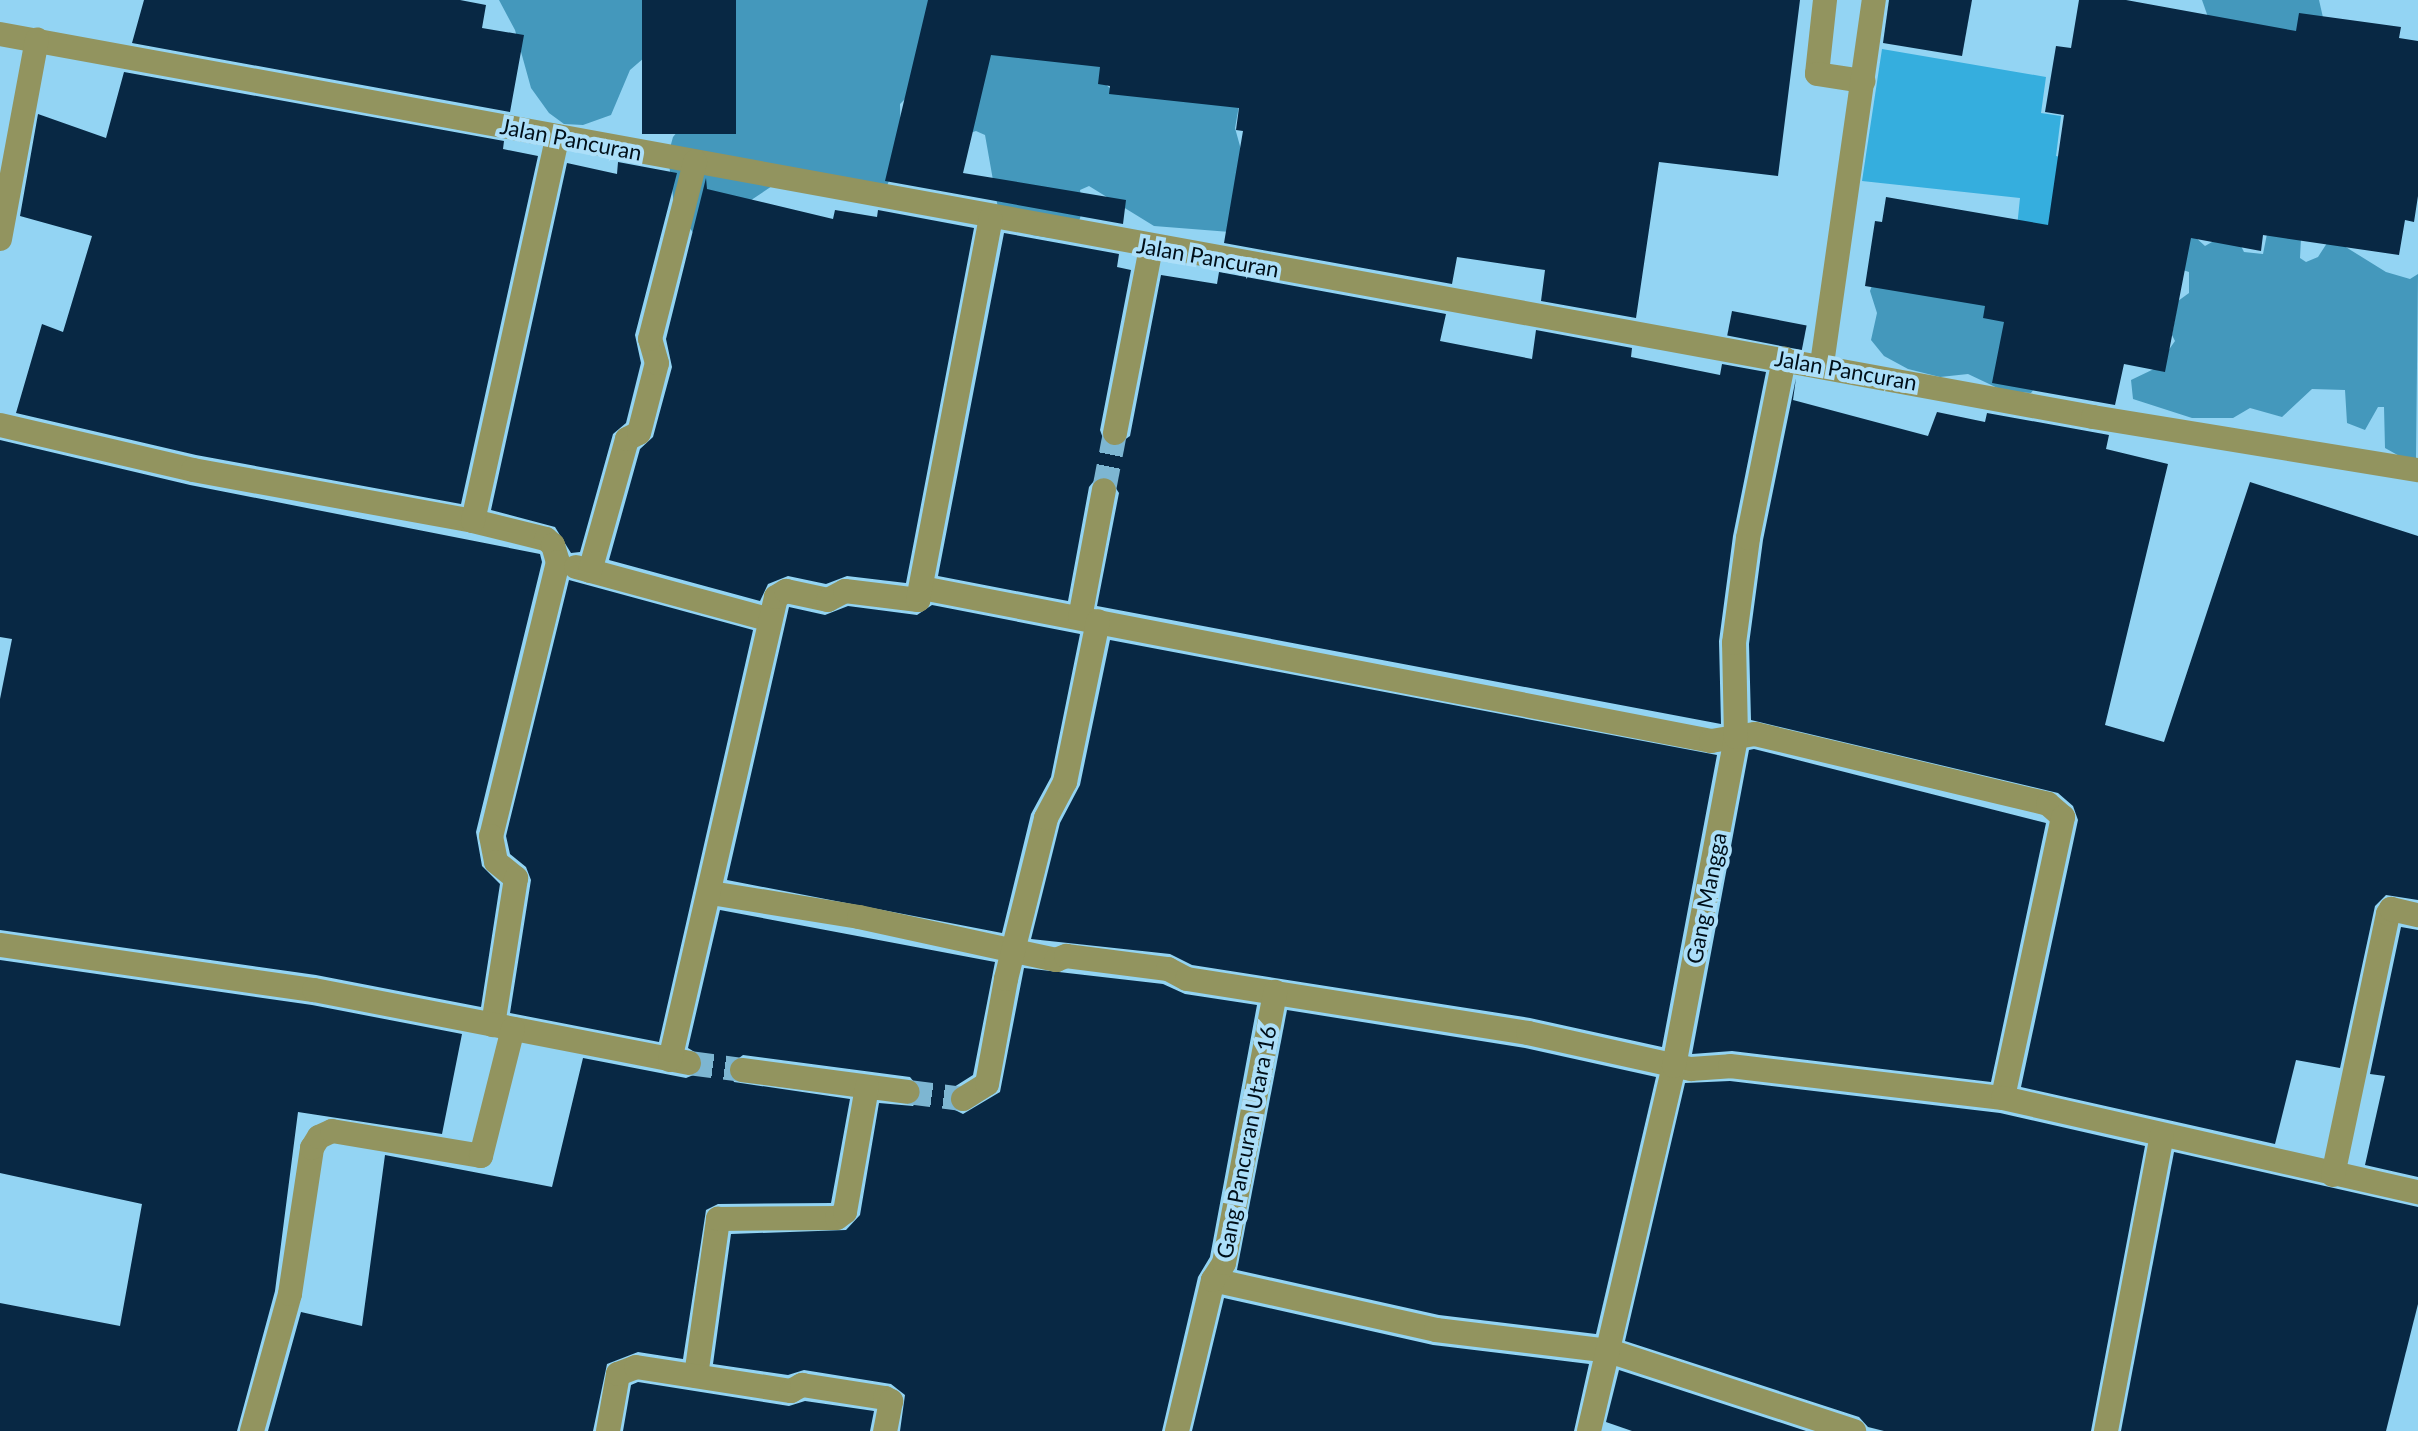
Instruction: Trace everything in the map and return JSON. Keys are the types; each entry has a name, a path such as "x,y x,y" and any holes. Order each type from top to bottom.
{"street":[{"path":"1825,0 1817,74 1863,81"},
{"path":"1822,364 1874,0"},
{"name":"Jalan Pancuran","path":"0,34 991,219 1822,364 2093,417 2418,470"},
{"path":"0,239 37,39"},
{"path":"473,521 558,136"},
{"path":"590,571 627,439 639,433 657,363 650,339 695,162"},
{"path":"0,945 314,990 680,1061 711,893 768,619 776,597 786,591 828,600 845,591 913,603 922,588 991,219"},
{"path":"1115,433 1151,247"},
{"name":"Gang Mangga","path":"1589,1431 1674,1066 1736,737 1734,643 1748,538 1784,359"},
{"path":"0,425 193,470 473,521 546,539 558,562 491,836 496,862 516,878 503,1027 481,1156 332,1131 319,1137 312,1148 290,1294 252,1431"},
{"path":"963,1099 987,1084 1046,818 1065,782 1104,490"},
{"path":"558,562 768,619"},
{"path":"922,588 1711,741 1755,734 2048,804 2060,811 2063,817 2043,932 2035,943 2003,1098"},
{"path":"711,893 859,917 1056,960 1066,956 1168,969 1187,979 1528,1033 1674,1066 1730,1066 2003,1098 2418,1192"},
{"path":"2333,1175 2388,914 2391,909 2418,915"},
{"name":"Gang Pancuran Utara 16","path":"1177,1431 1213,1280 1224,1263 1275,992"},
{"path":"742,1070 908,1092"},
{"path":"696,1376 718,1219 837,1218 845,1212 867,1087"},
{"path":"2106,1431 2162,1136"},
{"path":"1213,1280 1436,1330 1609,1351 1848,1430"},
{"path":"608,1431 618,1374 636,1367 791,1391 802,1385 885,1398 891,1401 885,1431"}],"shaded area":[{"path":"499,0 1000,0 1101,45 1104,83 1112,90 1242,89 1235,128 1243,157 1230,232 1154,226 1089,186 1080,190 1083,209 1077,227 1051,238 1032,235 999,214 985,135 976,131 948,140 913,91 900,104 901,152 886,188 784,178 696,237 674,205 668,155 673,137 725,75 733,46 729,37 659,45 630,70 611,115 583,125 564,124 549,113 531,88 515,30"},
{"path":"2202,0 2319,0 2324,22 2317,39 2208,17"},
{"path":"1882,49 2046,77 2041,113 2061,116 2056,156 2077,160 2086,225 2017,227 2020,198 1862,181"},
{"path":"2268,229 2301,238 2300,258 2306,262 2318,257 2329,240 2336,241 2386,272 2410,279 2418,274 2416,458 2403,458 2385,448 2384,407 2378,407 2365,430 2347,423 2345,390 2312,389 2282,417 2250,408 2233,418 2192,418 2133,399 2131,380 2156,368 2175,341 2172,335 2178,301 2189,293 2189,272 2078,236 2194,236 2205,246 2233,230 2244,252 2263,254"},
{"path":"1877,272 1996,308 2039,382 2031,393 2004,391 1968,374 1940,377 1908,369 1884,356 1871,340 1877,313 1870,291"}],"building":[{"path":"144,0 460,0 486,5 482,28 524,35 510,112 132,43"},
{"path":"642,0 736,0 736,134 642,134"},
{"path":"928,0 1800,0 1778,176 1659,162 1636,318 1541,301 1545,270 1457,257 1452,284 1224,243 1243,131 1236,130 1239,108 1109,94 1110,86 1098,84 1100,67 991,55 963,173 1126,200 1123,224 885,181"},
{"path":"1889,0 1972,0 1962,56 1883,43"},
{"path":"2079,0 2126,0 2296,31 2299,13 2401,27 2399,38 2418,41 2418,196 2414,222 2405,220 2399,255 2263,235 2261,251 2191,238 2165,372 2124,364 2115,405 1992,383 2004,322 1983,318 1985,306 1865,286 1875,221 1882,222 1886,197 2048,225 2064,115 2045,112 2056,46 2071,48"},
{"path":"124,72 504,141 503,149 538,156 461,504 196,455 16,413 42,324 63,332 92,236 20,216 38,114 106,138"},
{"path":"618,162 677,173 635,335 641,363 626,423 613,434 580,552 571,553 555,527 491,510 567,163 617,174"},
{"path":"706,178 707,189 833,219 835,210 877,217 878,210 974,228 906,583 847,576 826,584 788,576 768,584 760,601 609,560 640,449 653,437 672,367 666,339"},
{"path":"1004,233 1119,254 1117,267 1131,270 1100,430 1105,444 1113,448 1130,436 1161,275 1217,284 1219,272 1446,314 1440,341 1532,359 1536,330 1632,348 1631,357 1720,375 1722,364 1766,372 1733,536 1719,641 1721,724 1097,606 1119,493 1108,476 1098,476 1089,487 1068,601 938,576"},
{"path":"1732,311 1807,326 1802,350 1727,336"},
{"path":"1796,378 1793,400 1928,436 1937,412 1985,422 1987,413 2109,435 2106,449 2168,464 2105,725 2164,742 2250,482 2418,536 2418,900 2386,895 2375,906 2340,1068 2296,1060 2275,1144 2021,1087 2078,820 2073,806 2058,793 1751,720 1749,644 1763,540"},
{"path":"0,440 190,485 540,554 542,562 476,832 482,866 500,884 481,1007 316,975 0,930 0,699 12,639 0,637"},
{"path":"569,580 753,630 659,1042 510,1013 531,880 526,867 510,854 506,836"},
{"path":"932,605 1080,634 1051,777 1031,814 1002,933 727,880 789,607 825,615 848,606 917,615"},
{"path":"1110,640 1717,755 1662,1047 1530,1018 1192,965 1170,954 1031,939 1060,823 1080,785"},
{"path":"1749,750 2046,823 1991,1082 1732,1051 1692,1054"},
{"path":"720,910 995,962 973,1075 954,1087 948,1099 951,1108 963,1114 1000,1092 1024,968 1163,984 1185,994 1257,1005 1210,1257 1198,1277 1162,1431 900,1431 905,1395 891,1384 804,1370 788,1375 713,1364 731,1234 846,1230 860,1215 879,1103 913,1106 923,1093 910,1077 743,1055 727,1067 734,1082 850,1099 831,1203 718,1204 706,1210 683,1359 638,1352 607,1364 593,1431 268,1431 301,1312 362,1326 385,1155 552,1187 583,1058 686,1078 701,1072 703,1057 688,1048"},
{"path":"2401,927 2418,930 2418,1177 2365,1165 2385,1076 2370,1074"},
{"path":"0,960 312,1005 462,1034 442,1134 298,1112 275,1291 237,1431 0,1431 0,1303 120,1326 142,1204 0,1173"},
{"path":"1287,1010 1525,1048 1656,1077 1596,1334 1439,1315 1237,1270"},
{"path":"1730,1081 2000,1113 2145,1146 2091,1431 1884,1431 1868,1427 1859,1417 1625,1341 1685,1083"},
{"path":"2174,1152 2418,1207 2418,1304 2386,1431 2121,1431"},
{"path":"1224,1298 1433,1345 1589,1364 1574,1431 1192,1431"},
{"path":"1619,1370 1806,1431 1632,1431 1606,1422"},
{"path":"638,1382 789,1406 805,1401 874,1411 870,1431 623,1431 631,1385"}],"tunnel":[{"path":"1104,490 1115,433"},
{"path":"689,1063 742,1070"},
{"path":"908,1092 963,1099"}]}
